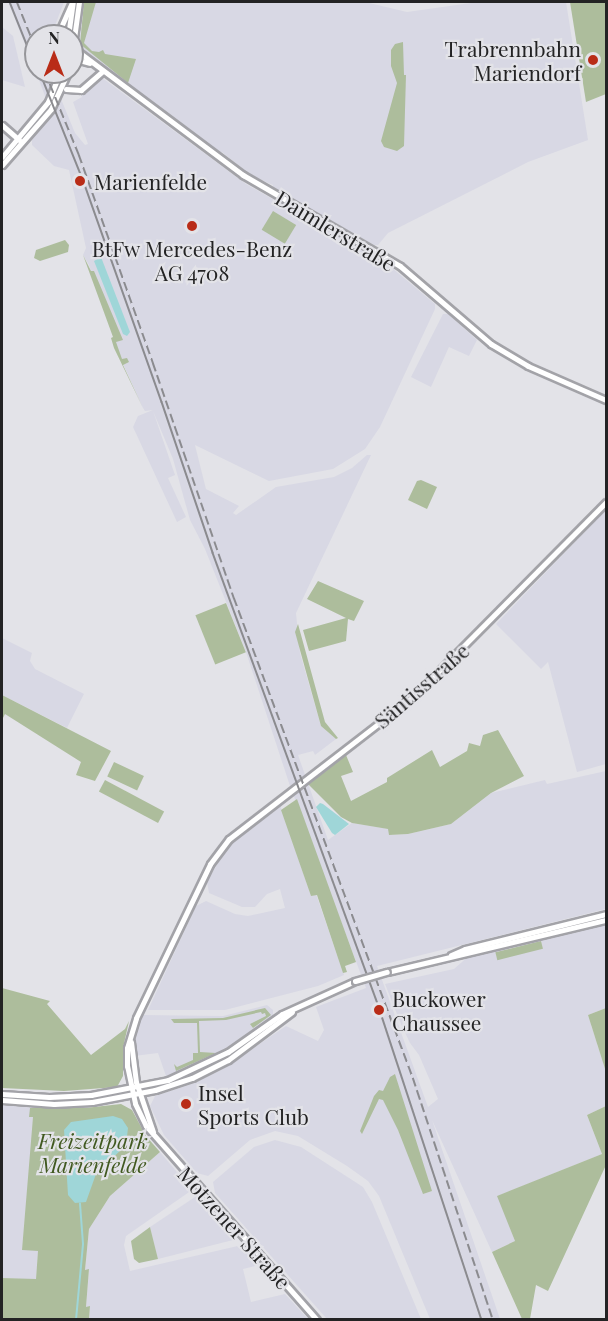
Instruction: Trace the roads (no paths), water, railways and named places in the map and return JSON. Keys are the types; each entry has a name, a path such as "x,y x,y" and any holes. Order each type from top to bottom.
{"street":[{"path":"62,24 72,2"},
{"path":"69,24 72,2"},
{"path":"76,24 79,2"},
{"name":"Daimlerstraße","path":"84,58 243,175 392,261 491,344 528,366 606,400"},
{"path":"84,62 93,64"},
{"path":"62,84 81,90 103,71"},
{"path":"2,157 62,84"},
{"path":"2,165 51,110 62,84"},
{"path":"2,125 22,144"},
{"name":"Säntisstraße","path":"139,1013 219,850 240,829 414,696 606,502"},
{"path":"444,958 465,949 606,914"},
{"path":"132,1092 138,1087 187,1072 228,1052 324,993 355,981 606,920"},
{"name":"Motzener Straße","path":"139,1013 126,1062 132,1092 146,1126 318,1320"},
{"path":"2,1100 54,1104 132,1092 140,1094 155,1090 219,1065 280,1019"},
{"name":"Motzener Straße","path":"131,1041 138,1087 154,1133"},
{"path":"153,1084 155,1090"},
{"path":"2,1094 62,1097 115,1095"}],"water":[{"path":"101,257 130,332 127,336 123,334 94,261"},
{"path":"320,803 349,824 335,835 332,833 316,807"},
{"path":"113,1116 122,1119 128,1128 126,1145 96,1174 86,1202 75,1203 68,1195 64,1130 71,1122"}],"waterway":[{"path":"76,1320 83,1244 80,1204"}],"tram line":[{"path":"10,2 24,37"},
{"path":"45,84 84,182 213,553 379,1007 482,1320"}],"railway":[{"path":"17,2 26,24"},
{"path":"50,84 79,155 234,598 413,1078 493,1320"}],"place":[{"name":"Trabrennbahn Mariendorf","path":"593,60"},
{"name":"Marienfelde","path":"80,181"},
{"name":"BtFw Mercedes-Benz AG 4708","path":"192,226"},
{"name":"Buckower Chaussee","path":"379,1010"},
{"name":"Insel Sports Club","path":"186,1104"}],"park label":[{"name":"Freizeitpark Marienfelde","path":"93,1152"}]}
